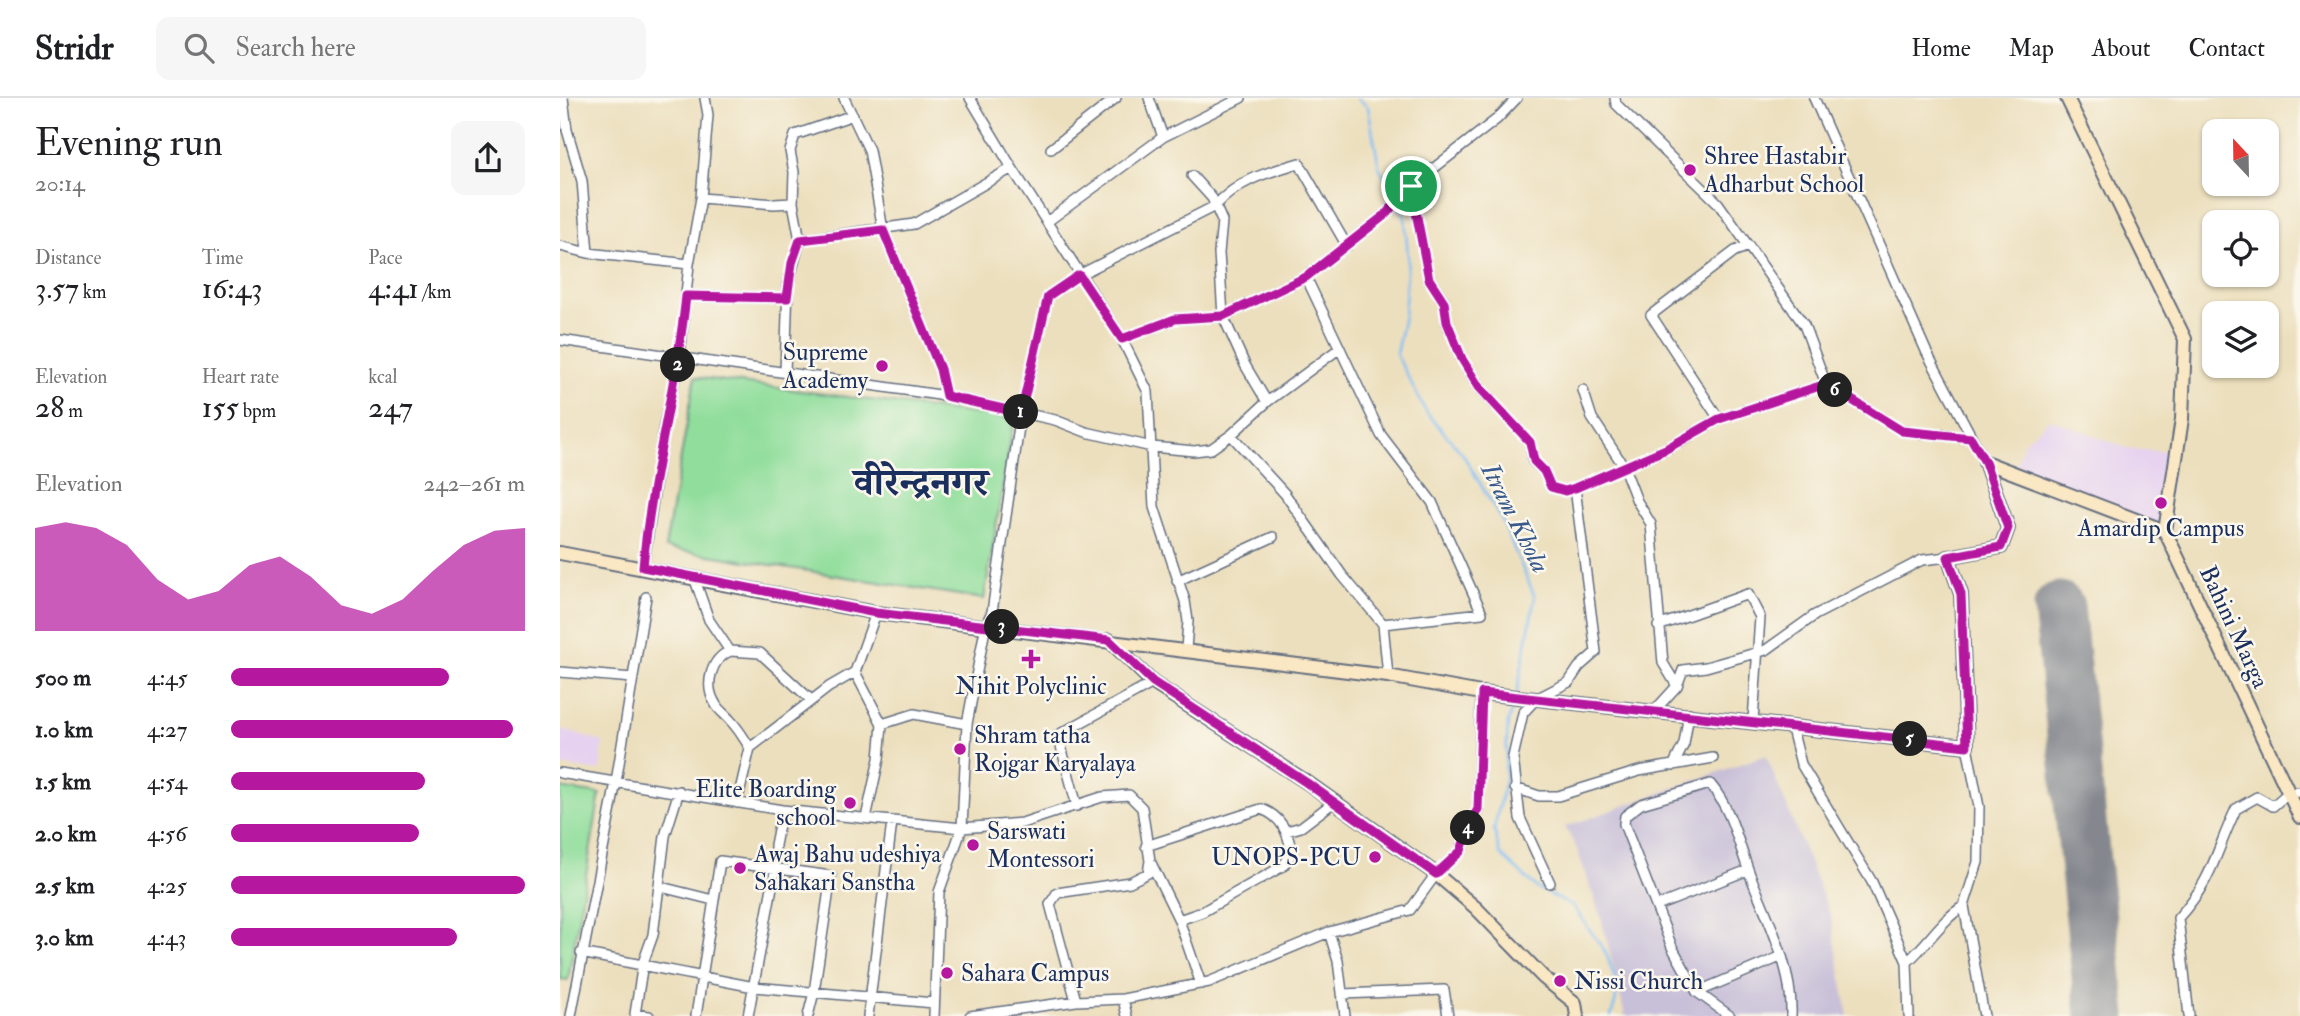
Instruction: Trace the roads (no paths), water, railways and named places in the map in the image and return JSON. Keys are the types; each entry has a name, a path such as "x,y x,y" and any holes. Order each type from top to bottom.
{"street":[{"path":"563,98 567,130 582,181 589,253"},
{"path":"643,567 664,426 680,356 689,264 701,198 708,115 705,98"},
{"path":"844,98 869,150 883,230 940,369 946,396"},
{"path":"970,98 1079,275 1122,339 1148,392 1152,447 1150,482 1154,507 1185,601 1188,621 1186,650"},
{"path":"1051,149 1116,98"},
{"path":"1149,98 1163,136"},
{"path":"1048,221 1163,136 1241,98"},
{"path":"1122,339 1175,319 1223,316 1306,277 1385,215 1411,186 1497,119 1517,98"},
{"path":"1615,98 1616,104 1644,134 1684,168 1718,203 1804,325 1826,384 1902,431 1971,438"},
{"path":"1656,709 1677,686 1683,670 1758,653 1815,615 1922,560 2001,547 2006,537 2008,528 1985,462 1927,353 1814,98"},
{"path":"1985,462 2165,531 2182,419 2185,339 2067,98"},
{"path":"785,373 787,298 792,263 800,240 793,203 794,172 790,151 795,135 853,115"},
{"path":"934,1016 939,892 962,828 967,724 986,624 992,612 1021,413 1048,296 1079,275 1215,205 1233,187 1259,174 1299,163 1347,246"},
{"path":"800,240 914,224 1012,168"},
{"path":"1192,176 1215,205 1222,221 1219,253 1223,316 1245,365 1267,402"},
{"path":"1411,186 1429,279 1444,302 1447,322 1462,359 1479,387 1530,442 1534,461 1544,471 1551,487 1565,491 1575,488 1623,465 1666,449 1719,419 1826,384"},
{"path":"701,198 793,203"},
{"path":"560,246 589,253 689,264"},
{"path":"1719,419 1651,315 1735,251 1749,246"},
{"path":"1306,277 1381,435 1432,502 1471,583 1482,613 1383,624"},
{"path":"686,296 787,298"},
{"path":"560,340 946,396 1152,447 1194,451 1211,449 1231,435 1267,402 1340,348"},
{"path":"1583,390 1592,418 1623,465 1637,501 1651,524 1663,663 1677,686"},
{"path":"1231,435 1285,494 1342,575 1383,624 1388,676"},
{"path":"1550,883 1520,818 1513,757 1523,713 1532,698 1569,682 1579,667 1596,652 1575,488"},
{"name":"Bahini Marga","path":"2165,531 2294,793 2300,817"},
{"path":"1177,581 1273,537"},
{"path":"560,554 643,567 695,580 876,613 986,624 1388,676 1482,693 1656,709 1967,746"},
{"path":"1948,557 1961,594 1967,746 1979,807 1978,862 1964,906 1984,1016"},
{"path":"695,580 709,620 730,651"},
{"path":"1658,626 1748,594 1760,617 1753,720"},
{"path":"571,1016 616,782 646,597"},
{"path":"737,803 750,748 811,700 855,672 876,613"},
{"path":"1109,640 1153,682 1223,725 1436,874 1476,908 1543,977 1575,1003 1577,1016"},
{"path":"750,748 733,722 715,704 709,689 711,673 720,656 730,651 760,653 811,700"},
{"path":"560,672 633,678"},
{"path":"855,672 882,724 866,818"},
{"path":"1077,806 1058,735 1153,682"},
{"path":"970,1016 1076,1002 1123,999 1200,984 1329,932 1410,910 1436,874 1461,851 1469,825 1478,809 1482,693"},
{"path":"1673,766 1684,744 1689,713"},
{"path":"882,724 914,714 967,724"},
{"path":"1791,725 1801,764 1872,881 1907,962 1909,1016"},
{"path":"1515,788 1539,796 1558,796 1626,774 1713,758"},
{"path":"560,773 782,810 962,828 1022,823 1102,797 1129,795 1142,808 1150,861 1179,920 1200,984"},
{"path":"1730,1016 1696,992 1672,947 1624,824 1625,816 1641,804 1710,784 1725,801 1748,870 1776,933 1792,996 1791,1016"},
{"path":"649,1016 635,1014 643,963 653,935 661,887 665,836 679,791"},
{"path":"2189,1016 2178,918 2196,899 2212,871 2235,809 2257,797 2273,806 2294,793"},
{"path":"1287,831 1301,827 1334,802"},
{"path":"1146,846 1261,809 1271,813 1287,831 1292,853 1283,866 1202,912 1179,920"},
{"path":"748,1016 775,871 775,845 782,810"},
{"path":"867,1016 892,822"},
{"path":"696,1016 720,861 775,871 831,876 808,1016"},
{"path":"1076,1002 1050,904 1057,893 1143,877 1148,873 1150,861"},
{"path":"1657,906 1748,870"},
{"path":"661,887 713,900"},
{"path":"1907,962 1930,942 1954,912 1964,906"},
{"path":"1329,932 1338,961 1345,1016"},
{"path":"581,953 643,963 700,978 754,987 934,1003"},
{"path":"1696,992 1780,957"},
{"path":"1342,994 1444,990 1448,1016"},
{"path":"1123,999 1127,1016"}],"waterway":[{"name":"Itram Khola","path":"1357,98 1368,107 1379,167 1405,217 1408,257 1404,316 1396,354 1426,412 1462,453 1501,519 1535,597 1517,692"},
{"name":"Itram Khola","path":"1514,702 1508,722 1505,780 1494,829 1500,854 1537,888 1573,906 1606,953 1615,979 1616,999 1611,1016"}],"place":[{"name":"Shree Hastabir Adharbut School","path":"1690,170"},
{"name":"Supreme Academy","path":"882,366"},
{"name":"Amardip Campus","path":"2161,503"},
{"name":"Nihit Polyclinic","path":"1031,659"},
{"name":"Shram tatha Rojgar Karyalaya","path":"960,749"},
{"name":"Elite Boarding school","path":"850,803"},
{"name":"Sarswati Montessori","path":"973,845"},
{"name":"UNOPS-PCU","path":"1375,857"},
{"name":"Awaj Bahu udeshiya Sahakari Sanstha","path":"740,868"},
{"name":"Sahara Campus","path":"947,973"},
{"name":"Nissi Church","path":"1560,981"}],"district":[{"name":"वीरेन्द्रनगर","path":"921,483"}]}
